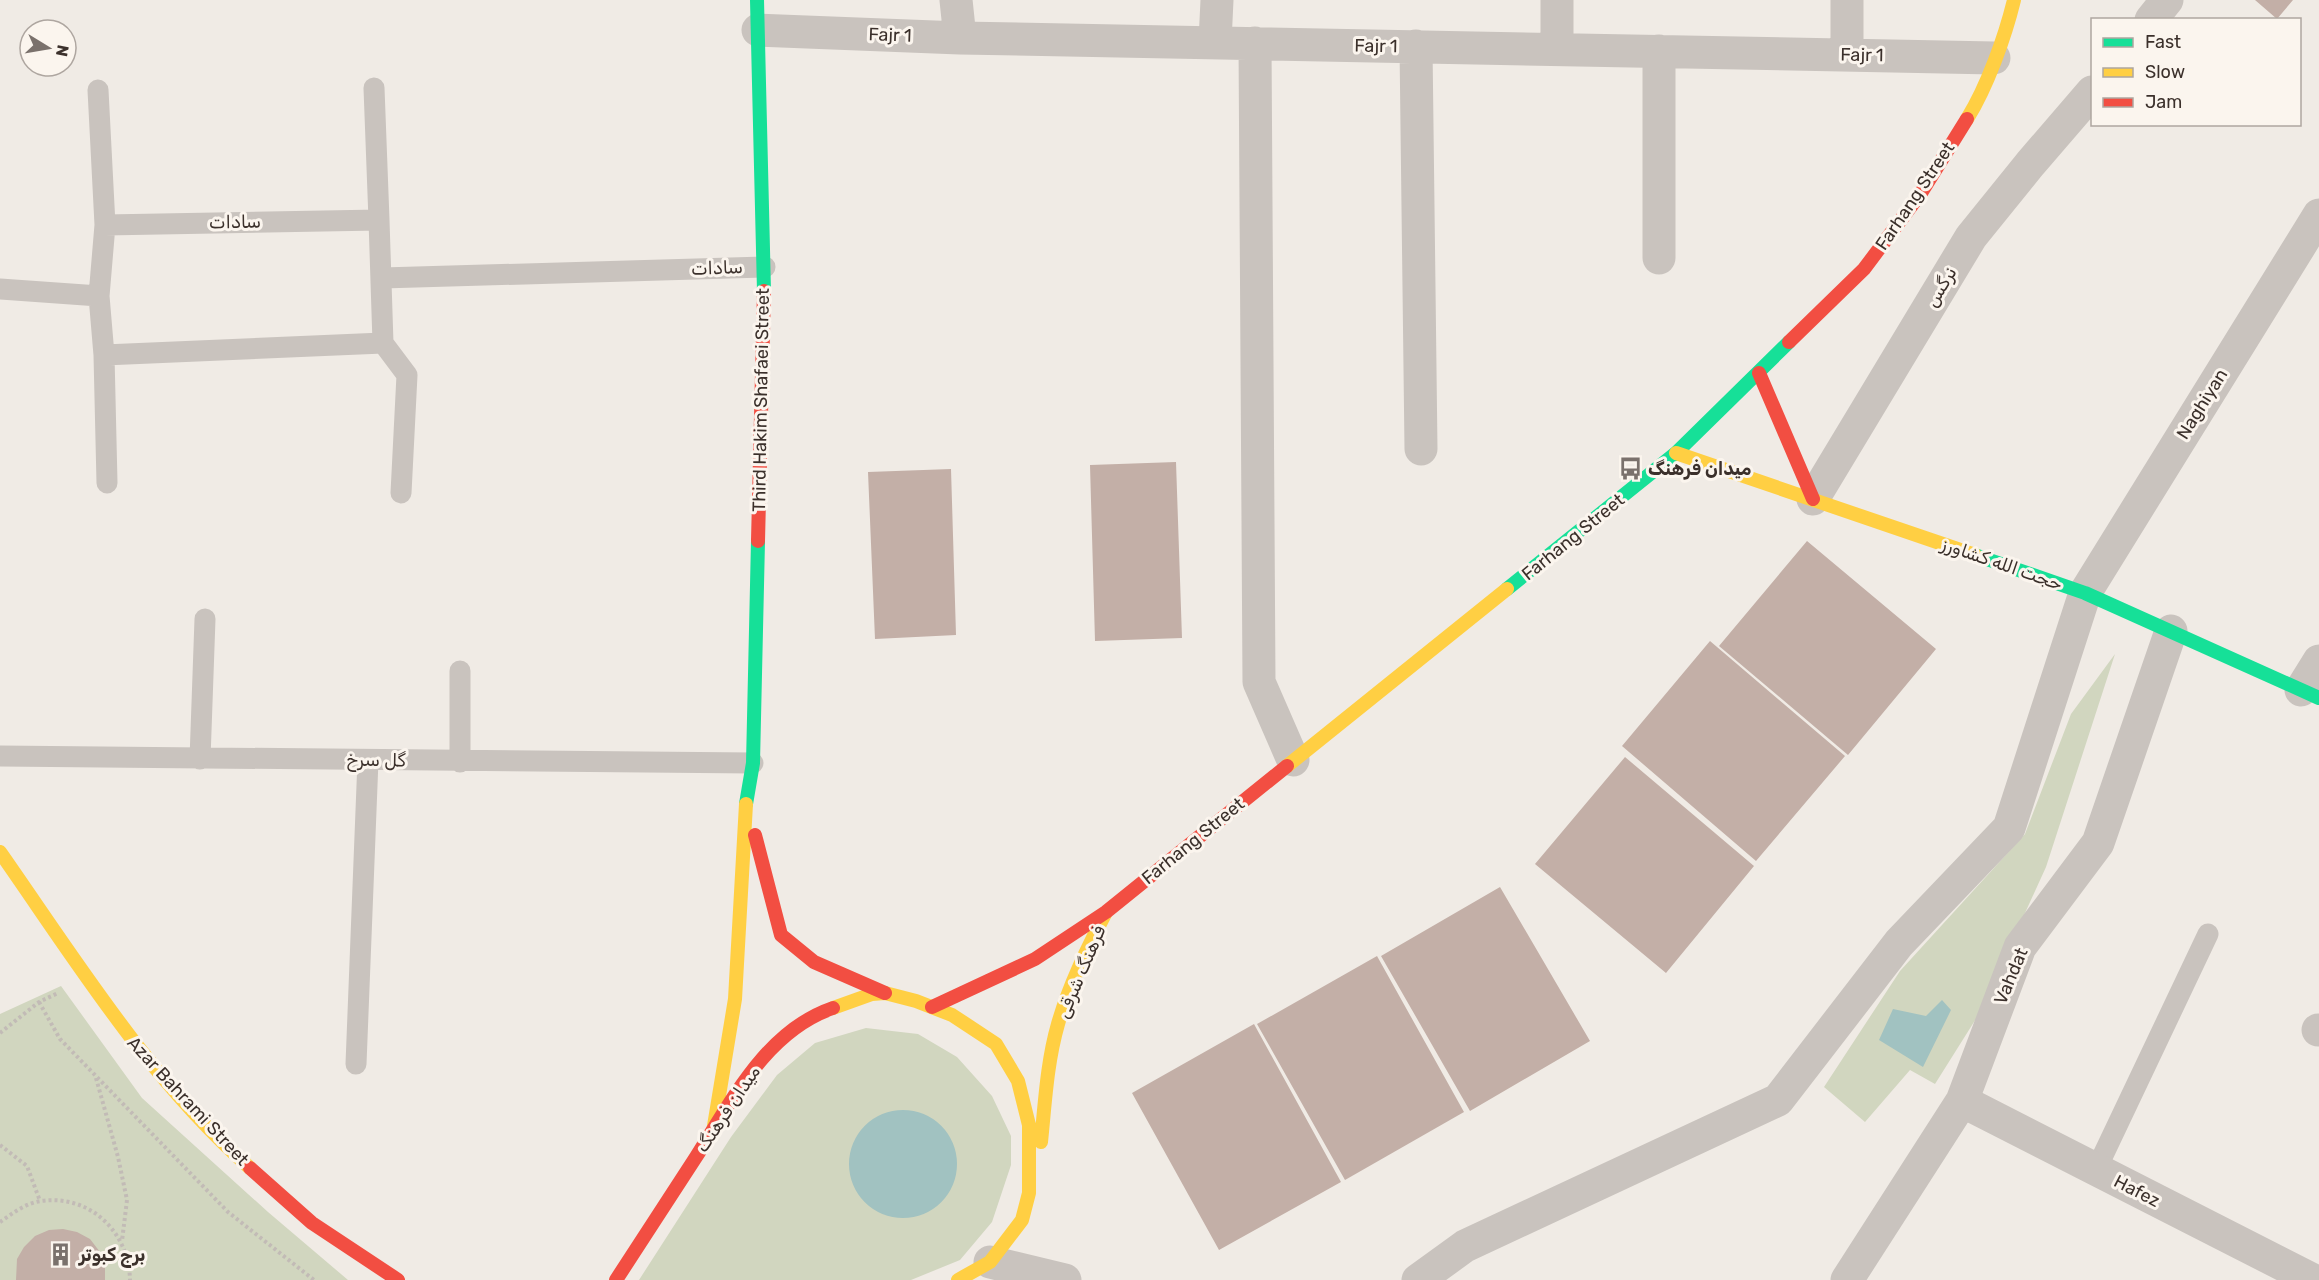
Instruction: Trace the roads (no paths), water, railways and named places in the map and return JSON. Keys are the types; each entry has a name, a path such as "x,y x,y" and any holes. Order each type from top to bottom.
{"street":[{"path":"956,0 960,38"},
{"path":"1215,42 1216,0"},
{"path":"1557,0 1557,49"},
{"path":"1847,0 1847,54"},
{"name":"Farhang Street","path":"1106,912 1676,453 1759,373 1871,260 1921,193 1976,104 2009,20 2014,0"},
{"path":"2153,18 2167,0"},
{"name":"Fajr 1","path":"758,15 960,38 1994,58"},
{"name":"Third Hakim Shafaei Street","path":"713,1132 735,999 746,798 753,764 765,267 758,15"},
{"path":"1255,43 1259,682 1293,760"},
{"path":"1416,46 1421,449"},
{"path":"1659,51 1659,258"},
{"name":"نرگس","path":"1813,499 1971,237 2091,93"},
{"name":"Naghiyan","path":"1418,1280 1466,1246 1778,1100 1899,943 2009,828 2085,593 2319,215"},
{"path":"1759,373 1813,499"},
{"name":"حجت الله کشاورز","path":"1676,453 2085,593 2310,694"},
{"name":"Vahdat","path":"1847,1280 1962,1101 2020,947 2098,843 2170,631"},
{"path":"2310,694 2319,661"},
{"path":"746,798 769,896 781,935 814,962 885,993"},
{"name":"Azar Bahrami Street","path":"0,852 141,1053 224,1145 312,1223 398,1280"},
{"name":"فرهنگ شرقی","path":"932,1007 1035,959 1106,912"},
{"name":"فرهنگ شرقی","path":"1029,1193 1040,1153 1048,1076 1061,1012 1084,955 1106,912"},
{"name":"میدان فرهنگ","path":"616,1280 752,1070 785,1035 819,1013 872,994 885,993 952,1014 996,1044 1018,1081 1029,1125 1029,1193 1022,1220 990,1262 958,1280"},
{"name":"Hafez","path":"1962,1101 2313,1280"},
{"path":"1461,1280 1466,1246"},
{"path":"990,1262 1065,1280"}],"lane":[{"path":"374,88 383,343 407,375 401,493"},
{"path":"98,90 105,225 99,296 104,355 107,483"},
{"name":"سادات","path":"105,225 379,220"},
{"name":"سادات","path":"382,278 765,267"},
{"path":"0,289 99,296"},
{"path":"104,355 383,343"},
{"path":"200,759 205,619"},
{"path":"460,671 460,762"},
{"name":"گل سرخ","path":"0,756 753,764"},
{"path":"356,1064 368,760"},
{"path":"2096,1170 2208,934"}],"water":[{"path":"1942,1000 1951,1010 1923,1067 1879,1040 1893,1009 1926,1016"},
{"path":"903,1110 924,1114 941,1126 953,1143 957,1164 953,1185 941,1202 924,1214 903,1218 882,1214 865,1202 853,1185 849,1164 853,1143 865,1126 882,1114"}],"place":[{"name":"میدان فرهنگ","path":"1630,469"},
{"name":"برج کبوتر","path":"61,1255"}]}
